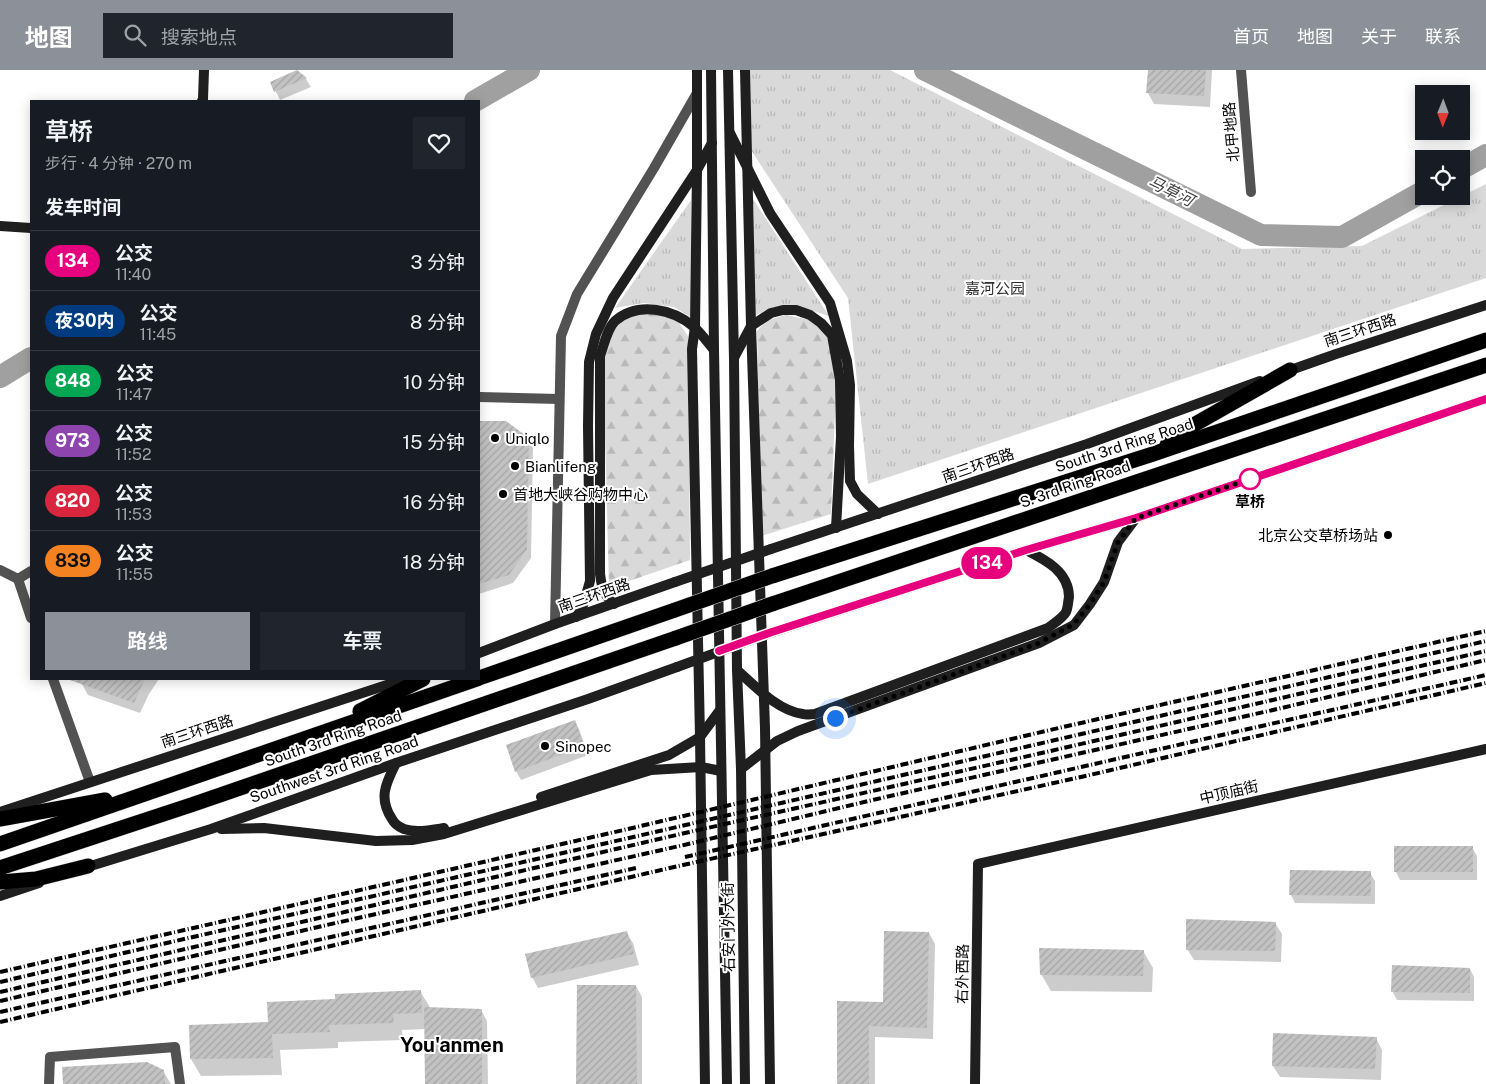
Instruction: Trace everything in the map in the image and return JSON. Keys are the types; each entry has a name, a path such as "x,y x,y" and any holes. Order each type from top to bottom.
{"highway":[{"name":"South 3rd Ring Road","path":"480,677 772,576 1153,454 1486,340"},
{"name":"S. 3rd Ring Road","path":"676,638 772,604 1486,365"},
{"path":"1153,454 1190,427 1290,370"},
{"name":"South 3rd Ring Road","path":"0,868 191,805 676,638"},
{"path":"312,736 421,680"},
{"name":"South 3rd Ring Road","path":"0,844 472,680"},
{"path":"0,818 109,800 179,782"},
{"path":"0,882 36,879 88,866"}],"street":[{"path":"202,100 204,70"},
{"path":"697,70 695,327 692,349 701,768 705,1084"},
{"path":"555,624 561,336 577,294 654,168 710,70"},
{"name":"右安门外大街","path":"710,70 713,142 714,350 727,1084"},
{"name":"右安门外大街","path":"728,70 745,1084"},
{"path":"745,70 750,326 764,694 770,1084"},
{"name":"北甲地路","path":"1241,70 1251,192"},
{"path":"729,132 770,213 830,303 847,361 849,377 850,481 857,494 878,514"},
{"path":"576,617 582,608 590,581 589,362 596,334 613,298 697,170 713,142"},
{"path":"0,226 30,228"},
{"name":"南三环西路","path":"480,653 675,582 1087,444 1290,370 1486,305"},
{"path":"614,604 602,590 600,574 600,356 606,338 614,322 626,314 656,309 676,314 695,327 714,350"},
{"path":"734,359 750,326 771,313 783,310 796,310 810,315 832,335 840,380 841,427 836,528"},
{"path":"480,397 559,399"},
{"path":"1026,550 1136,518 1486,400"},
{"path":"741,769 777,741 798,731 1039,643 1074,624 1104,582 1118,542 1136,518"},
{"path":"737,670 764,694 784,708 803,714 815,714 1048,628 1065,614 1069,587 1063,574 1046,560 1026,550"},
{"name":"Southwest 3rd Ring Road","path":"0,896 88,866 211,829 396,763 588,699 772,632 1026,550"},
{"path":"0,570 18,579 30,615"},
{"path":"18,579 30,572"},
{"path":"53,680 90,782"},
{"name":"南三环西路","path":"0,812 402,680"},
{"path":"396,763 384,792 384,805 394,822 404,829 422,831 447,828 669,755 700,737 720,710"},
{"name":"中顶庙街","path":"978,864 1486,748"},
{"path":"211,829 264,828 376,841 412,840 444,834 651,770 701,768 721,771"},
{"name":"右外西路","path":"975,1084 978,864"},
{"path":"50,1084 50,1057 175,1047 180,1084"}],"green space":[{"name":"嘉河公园","path":"750,70 890,70 1242,249 1362,246 1444,205 1470,205 1470,192 1486,184 1486,278 868,484 848,298 745,141"},
{"path":"753,199 829,316 800,307 774,307 754,316"},
{"path":"691,200 692,318 674,307 644,303 615,308"},
{"path":"655,312 677,320 688,336 690,560 609,588 603,358 615,325 626,317"},
{"path":"785,315 810,320 828,336 836,386 831,514 761,536 757,331 766,321"}],"building":[{"path":"297,70 307,78 274,92 270,82"},
{"path":"1148,70 1206,70 1204,96 1146,93"},
{"name":"首地大峡谷购物中心","path":"480,421 506,421 529,438 527,549 509,575 480,584"},
{"path":"70,680 145,680 134,703"},
{"name":"Sinopec","path":"575,720 584,746 515,772 506,745"},
{"path":"1394,846 1473,846 1473,872 1394,872"},
{"path":"1290,870 1371,871 1371,896 1289,895"},
{"path":"1186,919 1276,922 1275,951 1186,950"},
{"path":"627,931 634,954 531,978 525,954"},
{"path":"884,931 929,932 927,1028 869,1026 869,1084 837,1084 837,1001 883,1002"},
{"path":"1039,948 1144,950 1143,976 1040,975"},
{"path":"1392,965 1470,968 1470,993 1391,992"},
{"path":"577,985 636,985 637,1084 576,1084"},
{"path":"421,990 422,1013 393,1014 394,1023 329,1025 330,1032 272,1034 273,1058 190,1059 189,1025 268,1022 267,1002 335,999 335,994"},
{"path":"424,1007 482,1009 482,1084 425,1084"},
{"path":"1273,1033 1377,1037 1375,1069 1272,1066"},
{"path":"147,1062 164,1070 165,1084 63,1084 62,1067"}],"waterway":[{"name":"马草河","path":"477,100 529,70"},
{"name":"马草河","path":"925,70 1261,235 1342,237 1415,196"},
{"name":"马草河","path":"1470,164 1486,155"},
{"name":"马草河","path":"0,377 30,359"}],"railway":[{"path":"0,972 1486,631"},
{"path":"0,982 1486,641"},
{"path":"0,992 685,833 1486,651"},
{"path":"0,1001 1486,660"},
{"path":"685,857 1486,675"},
{"path":"0,1022 683,865 1081,777 1486,683"},
{"path":"0,1012 636,868"}],"bus line":[{"name":"134","path":"719,651 1026,550 1136,518 1486,399"}],"place":[{"name":"Uniqlo","path":"495,438"},
{"name":"Bianlifeng","path":"515,466"},
{"name":"草桥","path":"1250,479"},
{"name":"首地大峡谷购物中心","path":"503,494"},
{"name":"北京公交草桥场站","path":"1388,535"},
{"name":"Sinopec","path":"545,746"}],"district":[{"name":"You'anmen","path":"452,1045"}],"route":[{"path":"835,718 1039,643 1074,624 1104,582 1118,542 1136,518 1250,479"}]}
